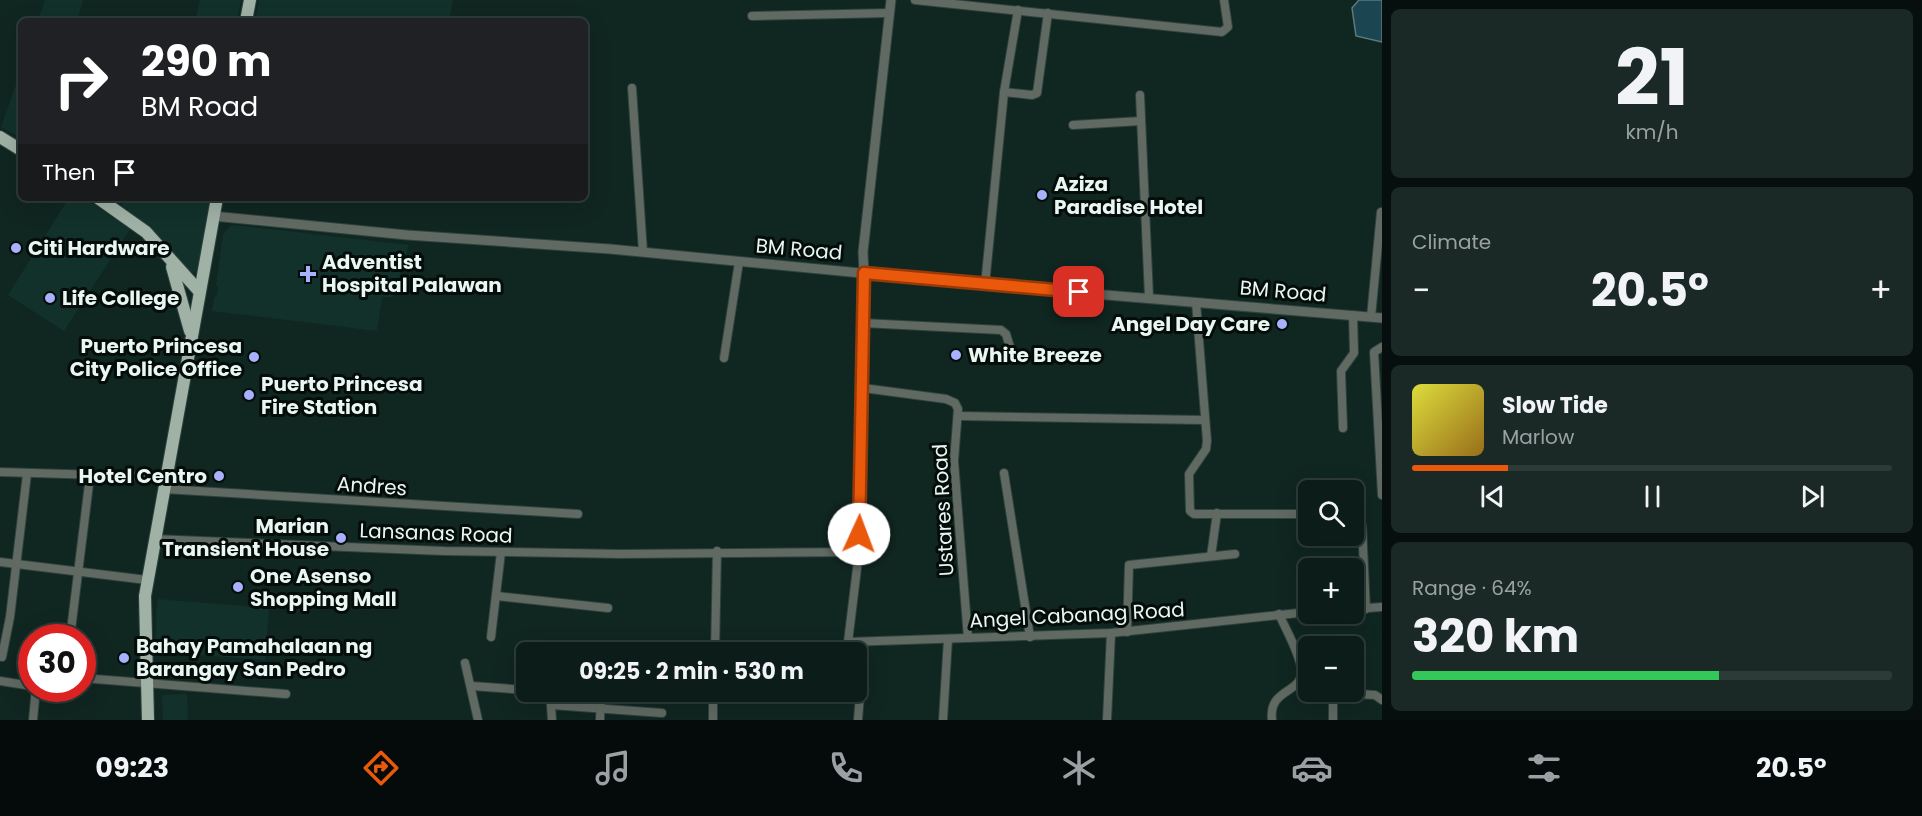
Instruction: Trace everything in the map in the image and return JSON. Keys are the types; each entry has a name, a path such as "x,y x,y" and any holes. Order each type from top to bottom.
{"main road":[{"path":"247,18 250,0"},
{"path":"0,138 18,148"},
{"path":"102,201 146,232 200,291"},
{"path":"148,720 144,617 147,580 216,201"},
{"path":"169,258 191,335"}],"street":[{"path":"859,552 863,388 863,252 891,0"},
{"path":"915,0 1224,32 1228,25 1224,0"},
{"path":"986,285 1004,92 1018,10"},
{"path":"752,16 890,13"},
{"path":"1004,92 1032,95 1037,93 1048,14"},
{"path":"632,88 643,252"},
{"path":"1140,95 1149,297"},
{"path":"1073,125 1142,121"},
{"path":"1371,317 1381,212"},
{"name":"BM Road","path":"213,216 396,234 643,252 986,285 1382,318"},
{"path":"724,358 740,262"},
{"path":"1196,302 1207,446 1189,474 1190,510 1194,514 1298,514"},
{"path":"1343,428 1341,372 1354,353 1353,315"},
{"path":"863,323 1001,330 1006,334 1010,347"},
{"path":"1382,347 1374,352 1382,495"},
{"name":"Ustares Road","path":"863,388 952,400 959,416 954,461 968,638"},
{"path":"959,416 1204,420"},
{"name":"Andres","path":"0,472 90,476 578,514"},
{"path":"1004,473 1030,638"},
{"path":"2,657 17,564 27,474"},
{"path":"72,624 90,476"},
{"path":"1211,556 1216,513"},
{"name":"Lansanas Road","path":"154,539 501,552 622,554 717,551 859,552"},
{"path":"1363,546 1366,609 1382,607"},
{"path":"715,642 717,551"},
{"path":"491,637 501,552"},
{"name":"Angel Cabanag Road","path":"848,642 859,552"},
{"path":"1128,632 1129,565 1235,554"},
{"path":"0,562 147,580"},
{"path":"497,596 608,608"},
{"name":"Angel Cabanag Road","path":"867,643 968,638 1030,638 1128,632 1298,613"},
{"path":"1272,720 1274,701 1281,693 1296,686 1301,676 1301,666 1279,614"},
{"path":"1107,720 1112,633"},
{"path":"943,720 948,639"},
{"path":"465,663 478,720"},
{"path":"96,679 286,694"},
{"path":"0,690 1,681 18,684"},
{"path":"472,686 516,689"},
{"path":"1333,720 1333,700 1340,693 1375,694 1382,700"},
{"path":"33,720 35,702"},
{"path":"552,702 552,720"},
{"path":"600,720 601,702"},
{"path":"712,720 713,702"},
{"path":"858,720 859,702"},
{"path":"552,705 662,713"}],"shaded area":[{"path":"45,0 83,0 78,18 39,18"},
{"path":"200,0 241,0 238,18 196,18"},
{"path":"259,0 453,0 450,18 256,18"},
{"path":"18,79 18,136 1,127"},
{"path":"67,201 88,201 130,229 64,331 8,295"},
{"path":"123,201 210,201 198,273 188,272 166,243 122,206"},
{"name":"Adventist Hospital Palawan","path":"230,226 409,245 393,297 382,297 377,331 212,311 214,298 217,295 216,285 223,235"},
{"path":"157,599 269,608 265,660 155,652"},
{"path":"187,694 188,720 163,720 162,695"}],"water":[{"path":"1359,0 1382,0 1382,42 1356,36 1352,8"}],"place":[{"name":"Aziza Paradise Hotel","path":"1042,195"},
{"name":"Citi Hardware","path":"16,248"},
{"name":"Adventist Hospital Palawan","path":"308,274"},
{"name":"Life College","path":"50,298"},
{"name":"Angel Day Care","path":"1282,324"},
{"name":"White Breeze","path":"956,355"},
{"name":"Puerto Princesa City Police Office","path":"254,357"},
{"name":"Puerto Princesa Fire Station","path":"249,395"},
{"name":"Hotel Centro","path":"219,476"},
{"name":"Marian Transient House","path":"341,538"},
{"name":"One Asenso Shopping Mall","path":"238,587"},
{"name":"Bahay Pamahalaan ng Barangay San Pedro","path":"124,658"}],"route":[{"path":"859,534 864,273 1079,292"}]}
